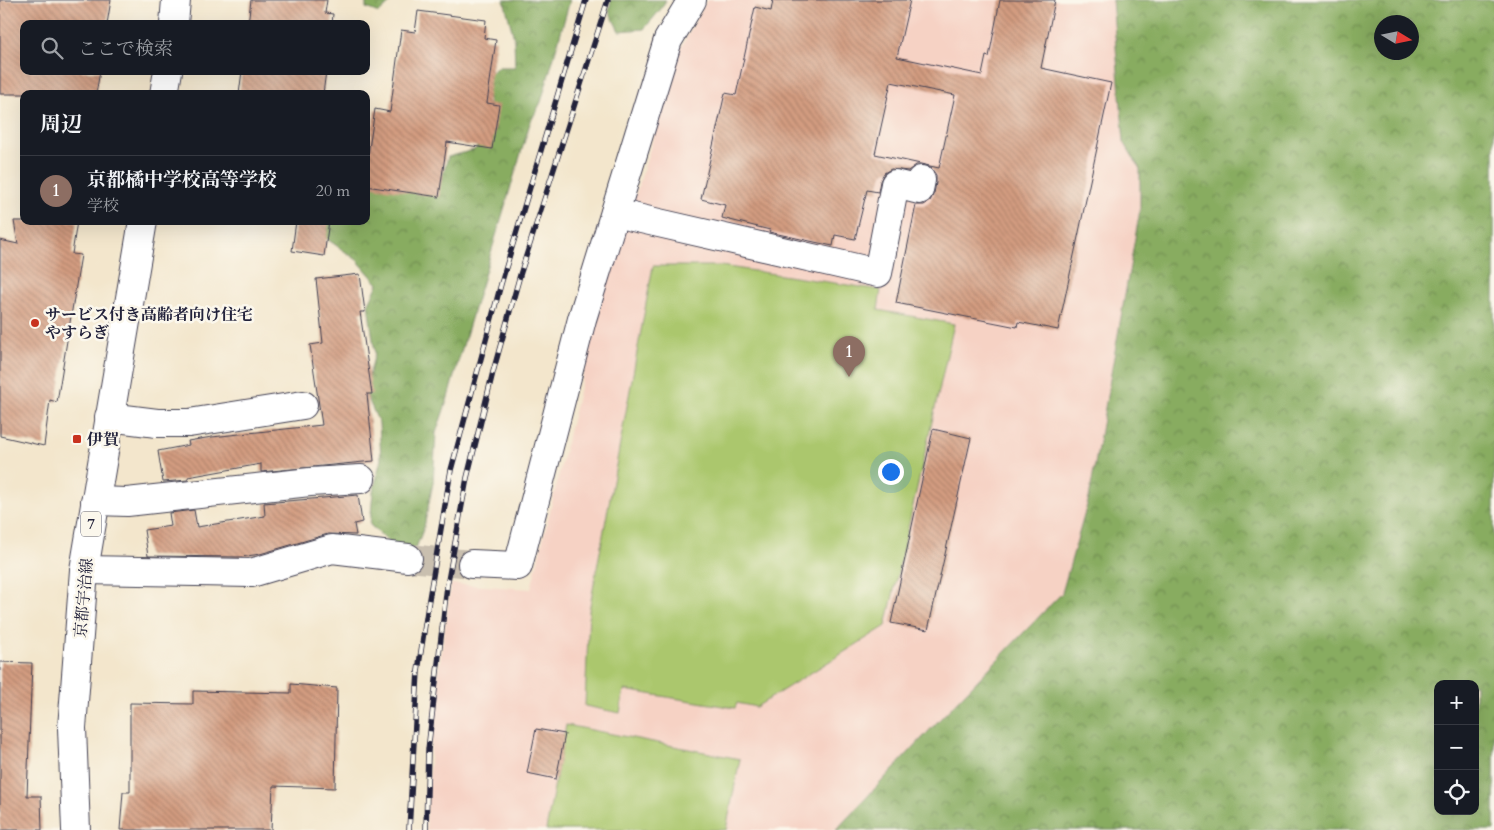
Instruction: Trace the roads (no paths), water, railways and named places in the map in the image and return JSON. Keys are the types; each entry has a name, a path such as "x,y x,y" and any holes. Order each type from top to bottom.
{"main road":[{"path":"174,20 176,0"},
{"path":"472,564 518,566 582,319 668,40 692,0"},
{"path":"165,90 167,75"},
{"path":"615,213 878,272 895,184 919,190 922,180"},
{"name":"京都宇治線","path":"76,830 72,728 84,570 142,225"},
{"path":"110,417 157,423 189,423 304,405"},
{"path":"95,501 127,502 310,482 361,479"},
{"path":"84,570 251,573 332,549 408,558"}],"tunnel":[{"path":"408,558 472,564"}],"railway":[{"path":"409,830 418,671 451,470 501,284 586,0"},
{"path":"426,830 428,750 447,586 467,478 493,372 520,275 608,0"}],"place":[{"name":"サービス付き高齢者向け住宅 やすらぎ","path":"35,323"},
{"name":"京都橘中学校高等学校","path":"849,377"},
{"name":"伊賀","path":"77,439"}]}
